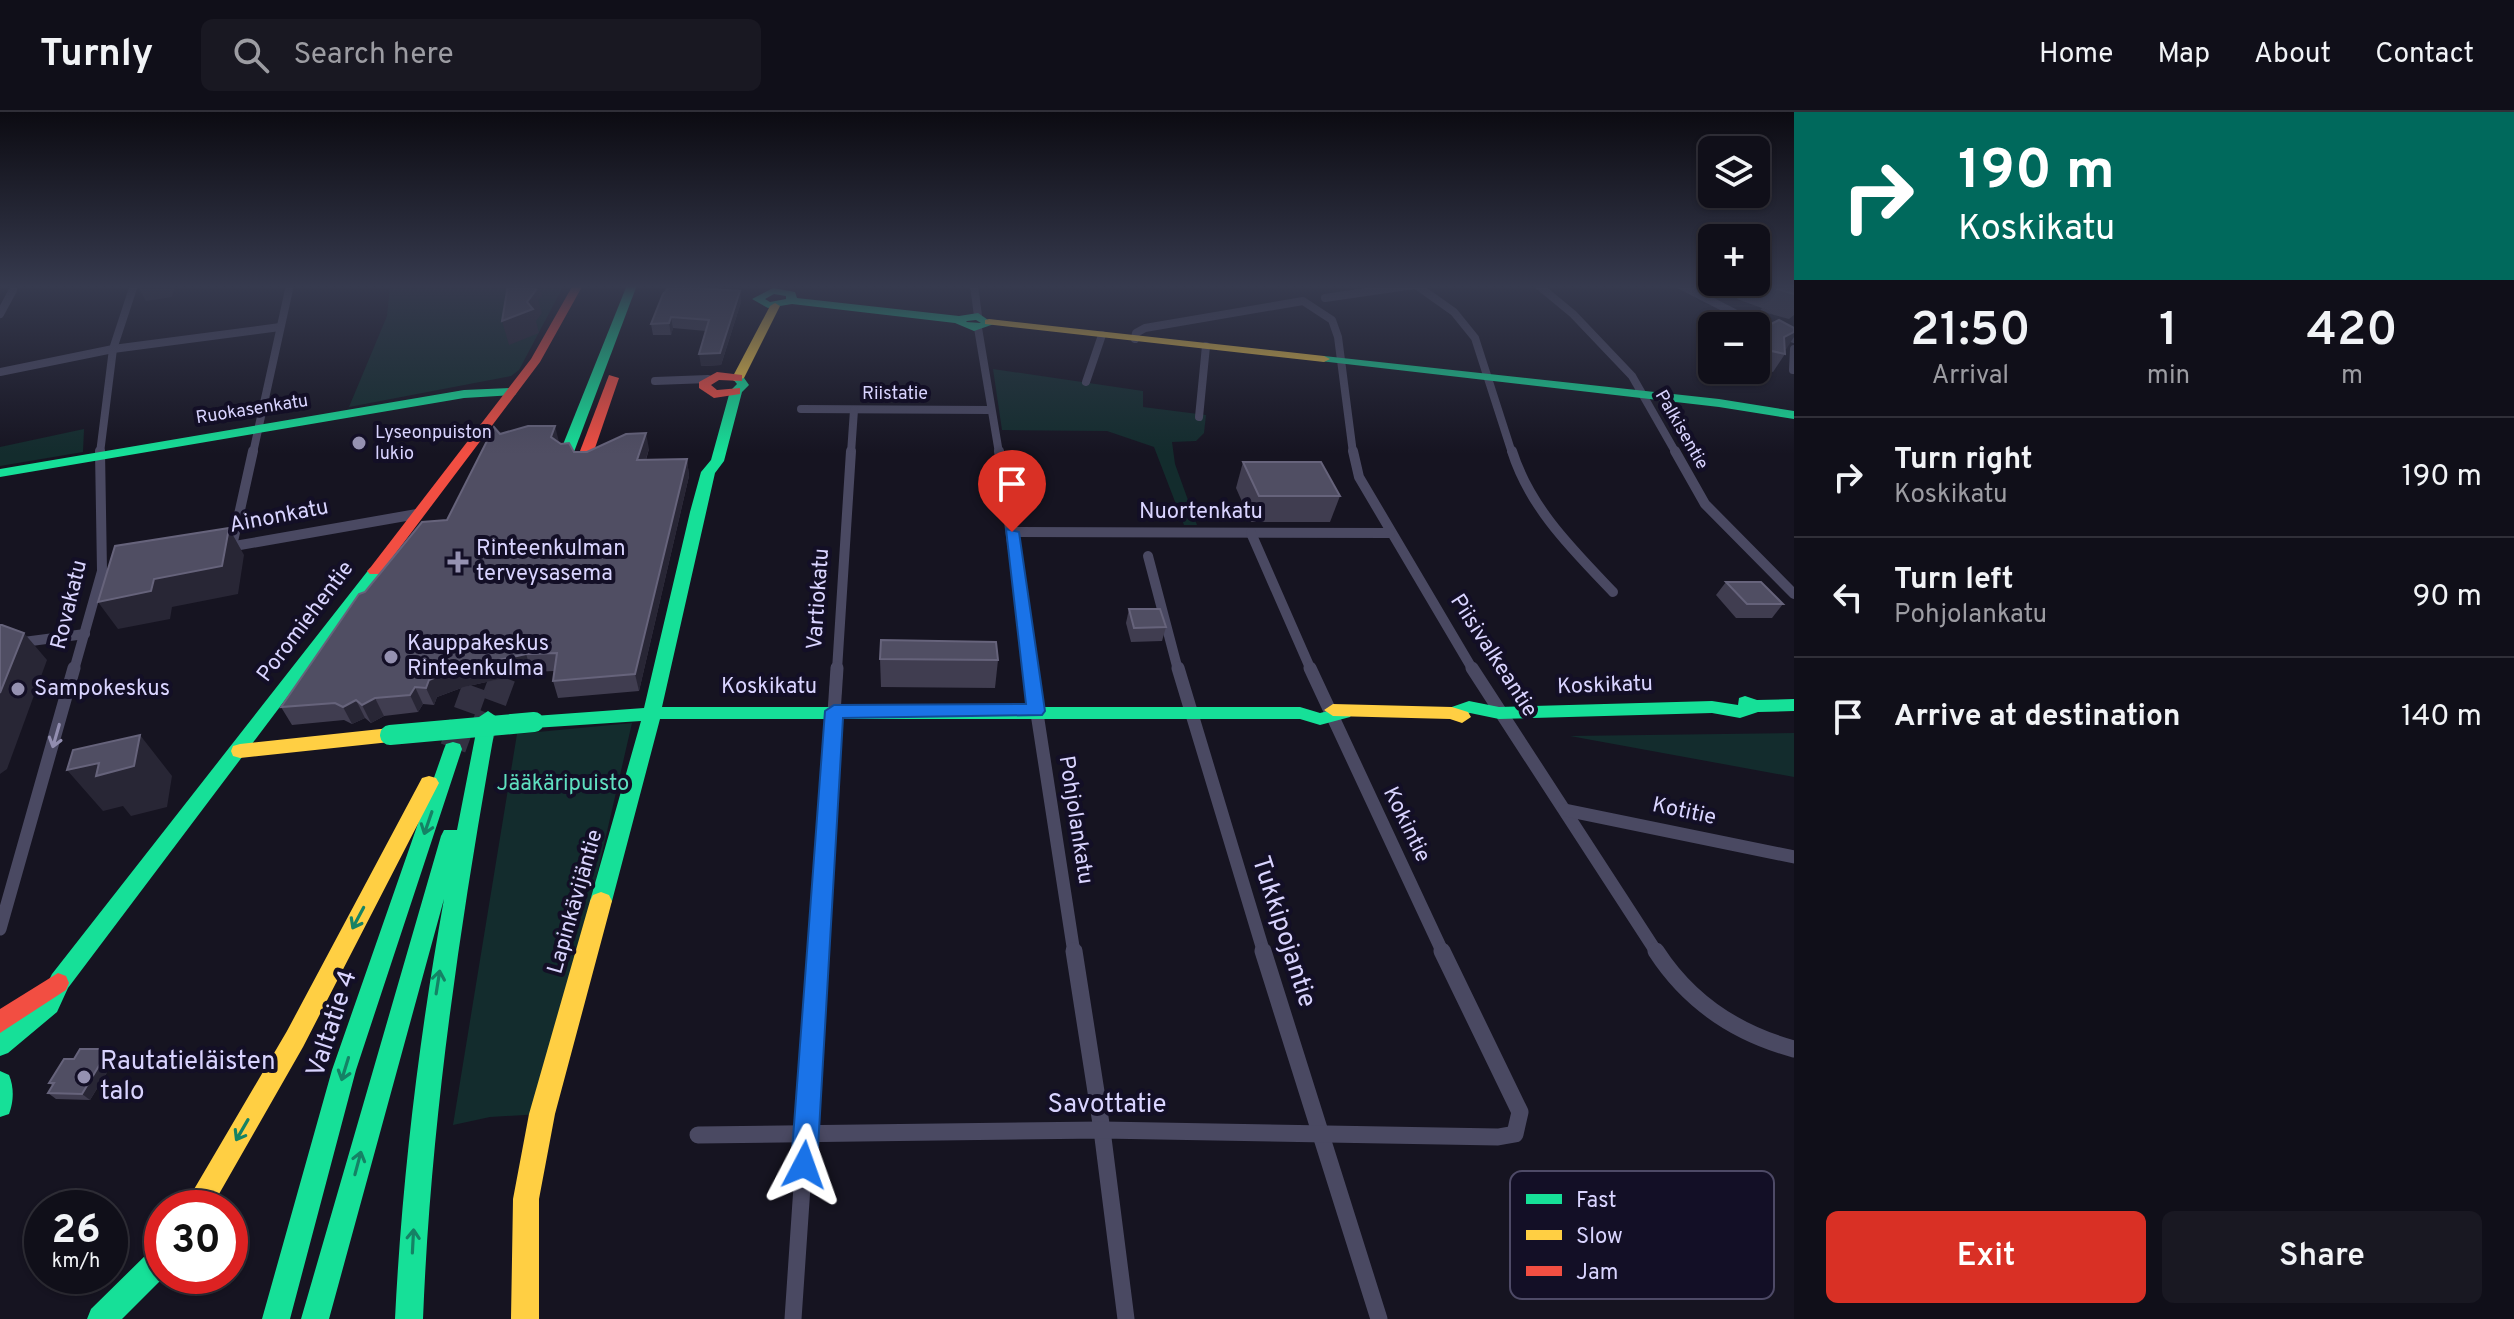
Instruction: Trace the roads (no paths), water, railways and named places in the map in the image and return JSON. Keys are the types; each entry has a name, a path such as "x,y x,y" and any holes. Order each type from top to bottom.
{"main road":[{"name":"Poromiehentie","path":"0,1045 49,1004 60,981 240,751 536,360 546,341"},
{"path":"569,446 589,420 614,341"},
{"path":"569,446 589,420 622,341"},
{"name":"Lapinkävijäntie","path":"525,1319 523,1300 528,1182 542,1114 652,713 690,535 708,472 717,461 722,384 749,341"},
{"path":"1159,341 1643,395 1794,415"},
{"name":"Ruokasenkatu","path":"0,473 464,394 511,392"},
{"path":"569,446 610,442 589,420"},
{"name":"Koskikatu","path":"240,751 652,713 1300,713 1307,708 1334,714 1452,713 1460,707 1499,713 1712,707 1718,701 1756,706 1794,705"},
{"path":"409,1319 417,1164 428,1047 488,717"},
{"path":"315,1319 477,746"},
{"name":"Valtatie 4","path":"207,1190 295,1039 450,749 344,1070 276,1319"},
{"name":"Poromiehentie","path":"0,1022 60,981"},
{"path":"0,1083 0,1105"},
{"path":"101,1319 144,1277"},
{"name":"Lapinkävijäntie","path":"523,1300 532,1319"}],"street":[{"name":"Rovakatu","path":"0,929 102,571 100,456 116,341"},
{"path":"0,372 113,349 171,341"},
{"path":"232,546 277,341"},
{"name":"Pohjolankatu","path":"980,341 1012,532 1036,711 1102,1130 1126,1319"},
{"path":"1086,382 1100,341"},
{"name":"Piisivalkeantie","path":"1337,341 1352,454 1359,477 1499,713 1514,729 1671,975 1709,1012 1766,1042 1794,1049"},
{"path":"1476,341 1527,490 1559,535 1613,592"},
{"name":"Palkisentie","path":"1600,341 1643,395 1705,504 1794,594"},
{"path":"1199,417 1206,346"},
{"path":"1793,370 1794,349"},
{"path":"655,381 722,384"},
{"name":"Riistatie","path":"801,409 990,410"},
{"name":"Vartiokatu","path":"793,1319 854,410"},
{"name":"Ainonkatu","path":"218,548 417,514"},
{"name":"Nuortenkatu","path":"1012,532 1390,533"},
{"name":"Kokintie","path":"1251,533 1520,1112 1515,1134"},
{"name":"Tukkipojantie","path":"1148,556 1189,713 1379,1319"},
{"path":"102,571 115,569"},
{"path":"0,645 85,634"},
{"name":"Kotitie","path":"1565,810 1794,857"},
{"name":"Savottatie","path":"698,1135 1102,1130 1498,1137 1515,1134"}],"tunnel":[{"path":"505,670 513,648"},
{"path":"481,670 487,655"},
{"path":"453,748 482,668"},
{"path":"480,738 506,668"}],"place":[{"name":"Lyseonpuiston lukio","path":"359,443"},
{"name":"Rinteenkulman terveysasema","path":"458,562"},
{"name":"Kauppakeskus Rinteenkulma","path":"391,657"},
{"name":"Sampokeskus","path":"18,689"},
{"name":"Rautatieläisten talo","path":"84,1077"}],"park label":[{"name":"Jääkäripuisto","path":"563,784"}]}
